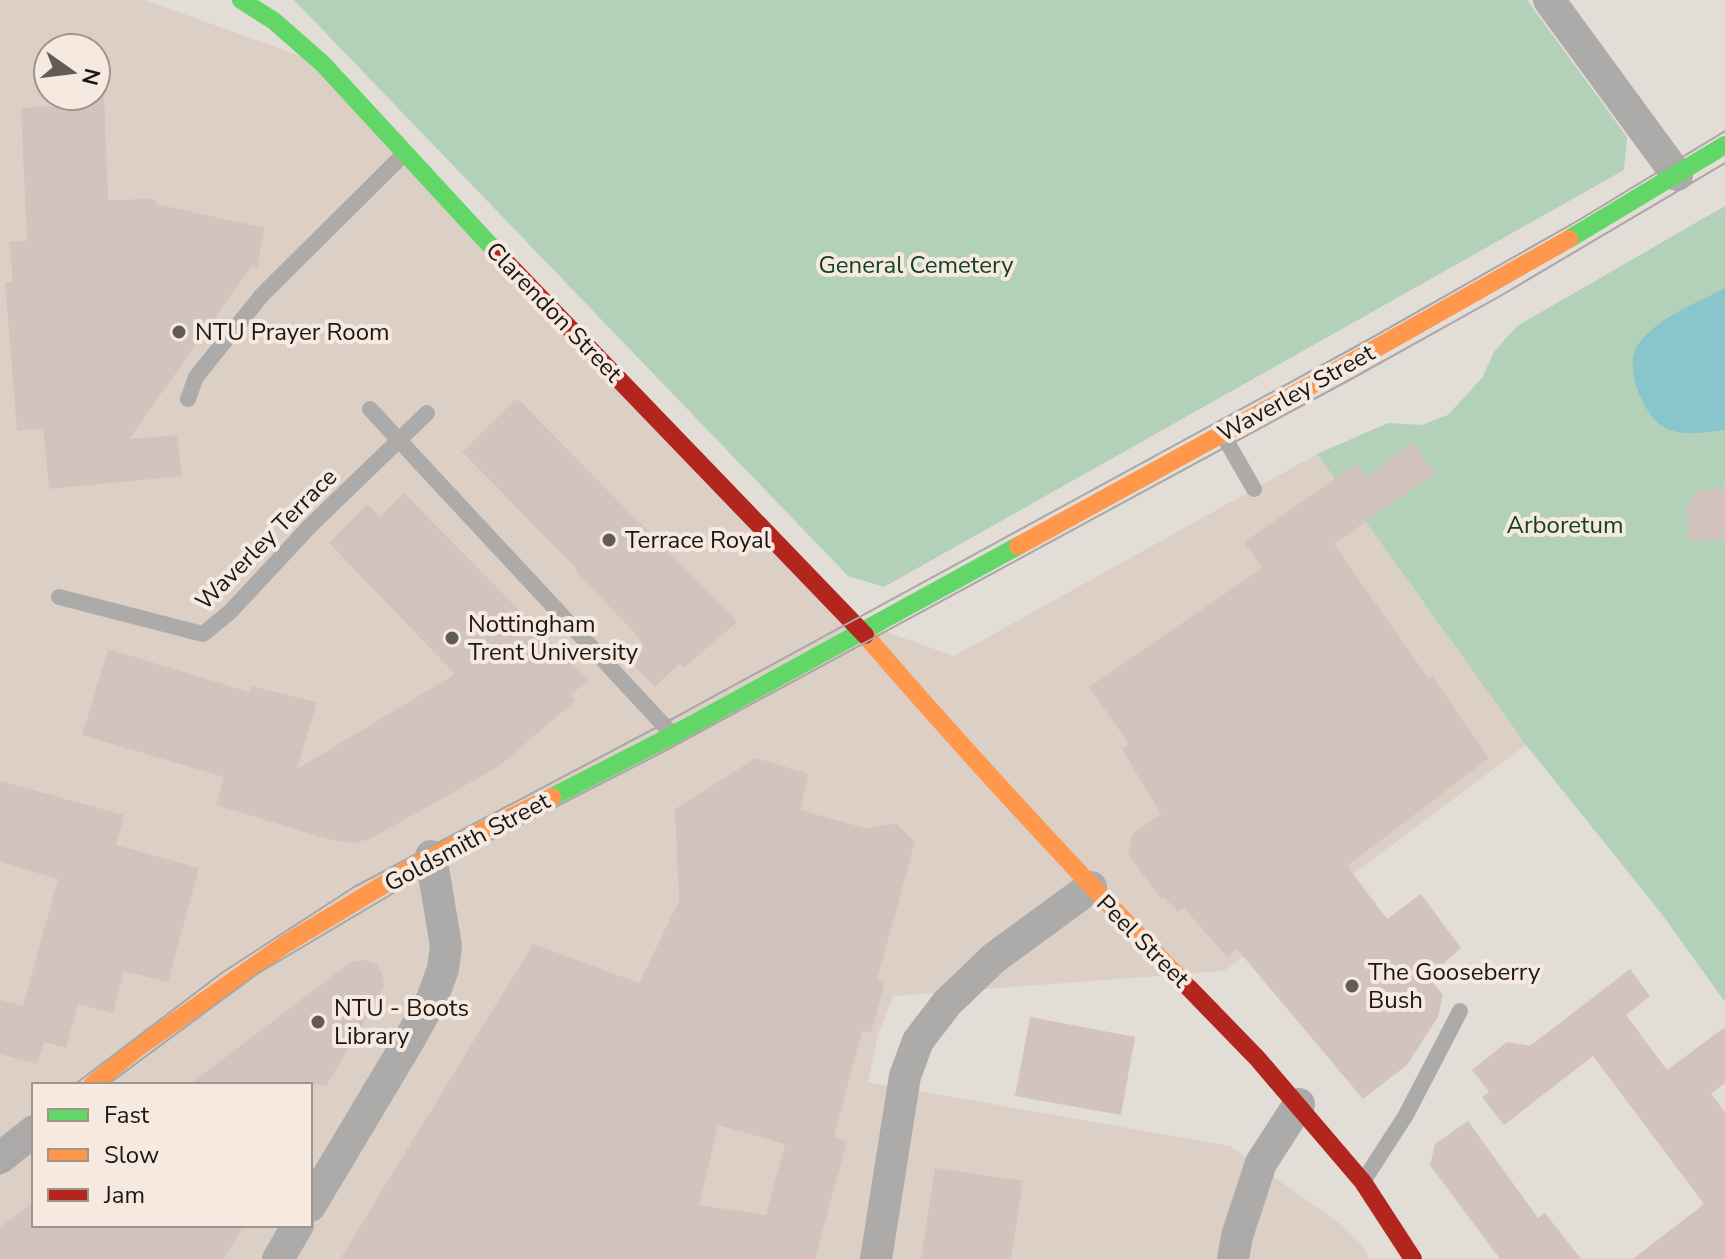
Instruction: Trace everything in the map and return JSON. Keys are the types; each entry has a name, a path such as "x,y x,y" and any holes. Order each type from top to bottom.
{"street":[{"name":"Clarendon Street","path":"241,0 273,20 323,64 550,310 862,630"},
{"path":"1549,0 1677,175"},
{"name":"Waverley Street","path":"862,630 1457,303 1725,145"},
{"name":"Goldsmith Street","path":"94,1083 136,1049 287,943 431,856 673,735 862,630"},
{"name":"Peel Street","path":"862,630 922,701 1091,887 1299,1104 1363,1182 1413,1259"},
{"path":"312,1203 408,1042 432,999 443,969 446,946 431,856"},
{"path":"876,1259 905,1076 918,1041 947,1003 994,958 1091,887"},
{"path":"1233,1259 1237,1236 1261,1163 1299,1104"},
{"path":"0,1158 32,1133"},
{"path":"278,1259 297,1227"}],"lane":[{"path":"188,399 196,377 262,295 404,154"},
{"path":"370,409 673,735"},
{"path":"401,440 427,413"},
{"path":"1222,434 1254,489"},
{"name":"Waverley Terrace","path":"59,597 203,634 230,612 310,526 401,440"},
{"path":"1363,1182 1406,1115 1460,1011"}],"shaded area":[{"name":"Nottingham Trent University","path":"0,0 145,0 323,64 853,620 954,656 1317,454 1526,745 1224,971 893,996 878,1035 868,1082 1230,1146 1342,1225 1362,1245 1369,1259 0,1259"}],"green space":[{"name":"General Cemetery","path":"294,0 1527,0 1627,137 1624,170 884,587 848,576"},
{"name":"Arboretum","path":"1725,206 1725,1002 1661,913 1526,745 1317,454 1388,423 1421,425 1448,415 1482,378 1494,352 1517,326"}],"water":[{"path":"1725,288 1725,430 1691,433 1670,430 1661,425 1645,406 1635,380 1634,355 1638,345 1655,327"}],"building":[{"path":"32,107 32,112 105,112 108,200 156,199 156,204 265,228 257,268 251,267 129,439 177,435 182,476 49,489 43,428 17,431 5,282 13,282 9,242 27,241 21,108"},
{"name":"Terrace Royal","path":"517,398 737,622 684,668 680,663 655,687 628,660 644,645 633,631 462,452"},
{"path":"1413,443 1435,473 1334,544 1428,678 1432,676 1489,758 1347,866 1387,919 1421,894 1461,948 1428,977 1443,995 1438,1017 1407,1065 1363,1099 1237,949 1227,957 1184,908 1178,912 1164,897 1161,899 1128,854 1132,834 1161,814 1122,749 1129,744 1089,687 1262,568 1244,542 1356,464 1365,477"},
{"path":"1725,487 1725,539 1689,541 1687,507 1697,491"},
{"path":"404,493 588,680 571,695 575,701 498,767 370,839 354,843 331,840 216,805 224,777 82,735 108,649 249,692 252,686 317,702 297,769 455,674 329,543 367,504 380,517"},
{"path":"756,758 809,774 800,810 868,829 896,823 915,842 877,980 885,981 871,1033 862,1031 834,1137 847,1141 815,1259 340,1259 533,944 639,983 679,901 675,809","holes":["718,1125 785,1144 766,1215 699,1205"]},
{"path":"0,781 124,815 116,845 199,868 168,982 124,971 113,1013 78,1004 66,1048 44,1042 37,1064 0,1054 0,1000 23,1006 58,879 0,862"},
{"name":"NTU - Boots Library","path":"366,960 377,965 384,987 327,1085 192,1083 344,967"},
{"path":"1630,969 1650,996 1626,1015 1667,1070 1725,1027 1725,1083 1711,1094 1725,1112 1725,1259 1633,1259 1704,1204 1593,1056 1504,1125 1482,1097 1489,1092 1472,1070 1507,1042 1530,1046"},
{"path":"1030,1017 1135,1037 1121,1115 1015,1096"},
{"path":"1468,1121 1538,1218 1545,1213 1581,1259 1500,1259 1430,1165 1435,1144"},
{"path":"935,1168 1023,1181 1011,1259 921,1259"},
{"path":"32,1203 32,1227 243,1227 224,1259 0,1259 0,1227"}],"tram line":[{"path":"77,1083 223,972 354,887 663,724 1366,341 1579,220 1725,131"},
{"path":"110,1083 257,974 434,869 661,753 1353,378 1502,295 1725,163"},
{"path":"0,1143 32,1119"},
{"path":"0,1174 32,1147"}],"traffic: fast":[{"path":"241,0 274,21 323,64 501,257"},
{"path":"1569,239 1725,145"},
{"path":"552,797 673,735 1018,546"}],"traffic: slow":[{"path":"1018,546 1569,239"},
{"path":"865,635 1024,814 1189,988"},
{"path":"94,1083 136,1049 287,943 431,856 552,797"}],"traffic: jam":[{"path":"501,257 865,635"},
{"path":"1189,988 1257,1058 1363,1182 1413,1259"}],"place":[{"name":"NTU Prayer Room","path":"179,332"},
{"name":"Terrace Royal","path":"609,540"},
{"name":"Nottingham Trent University","path":"452,638"},
{"name":"The Gooseberry Bush","path":"1352,986"},
{"name":"NTU - Boots Library","path":"318,1022"}]}
